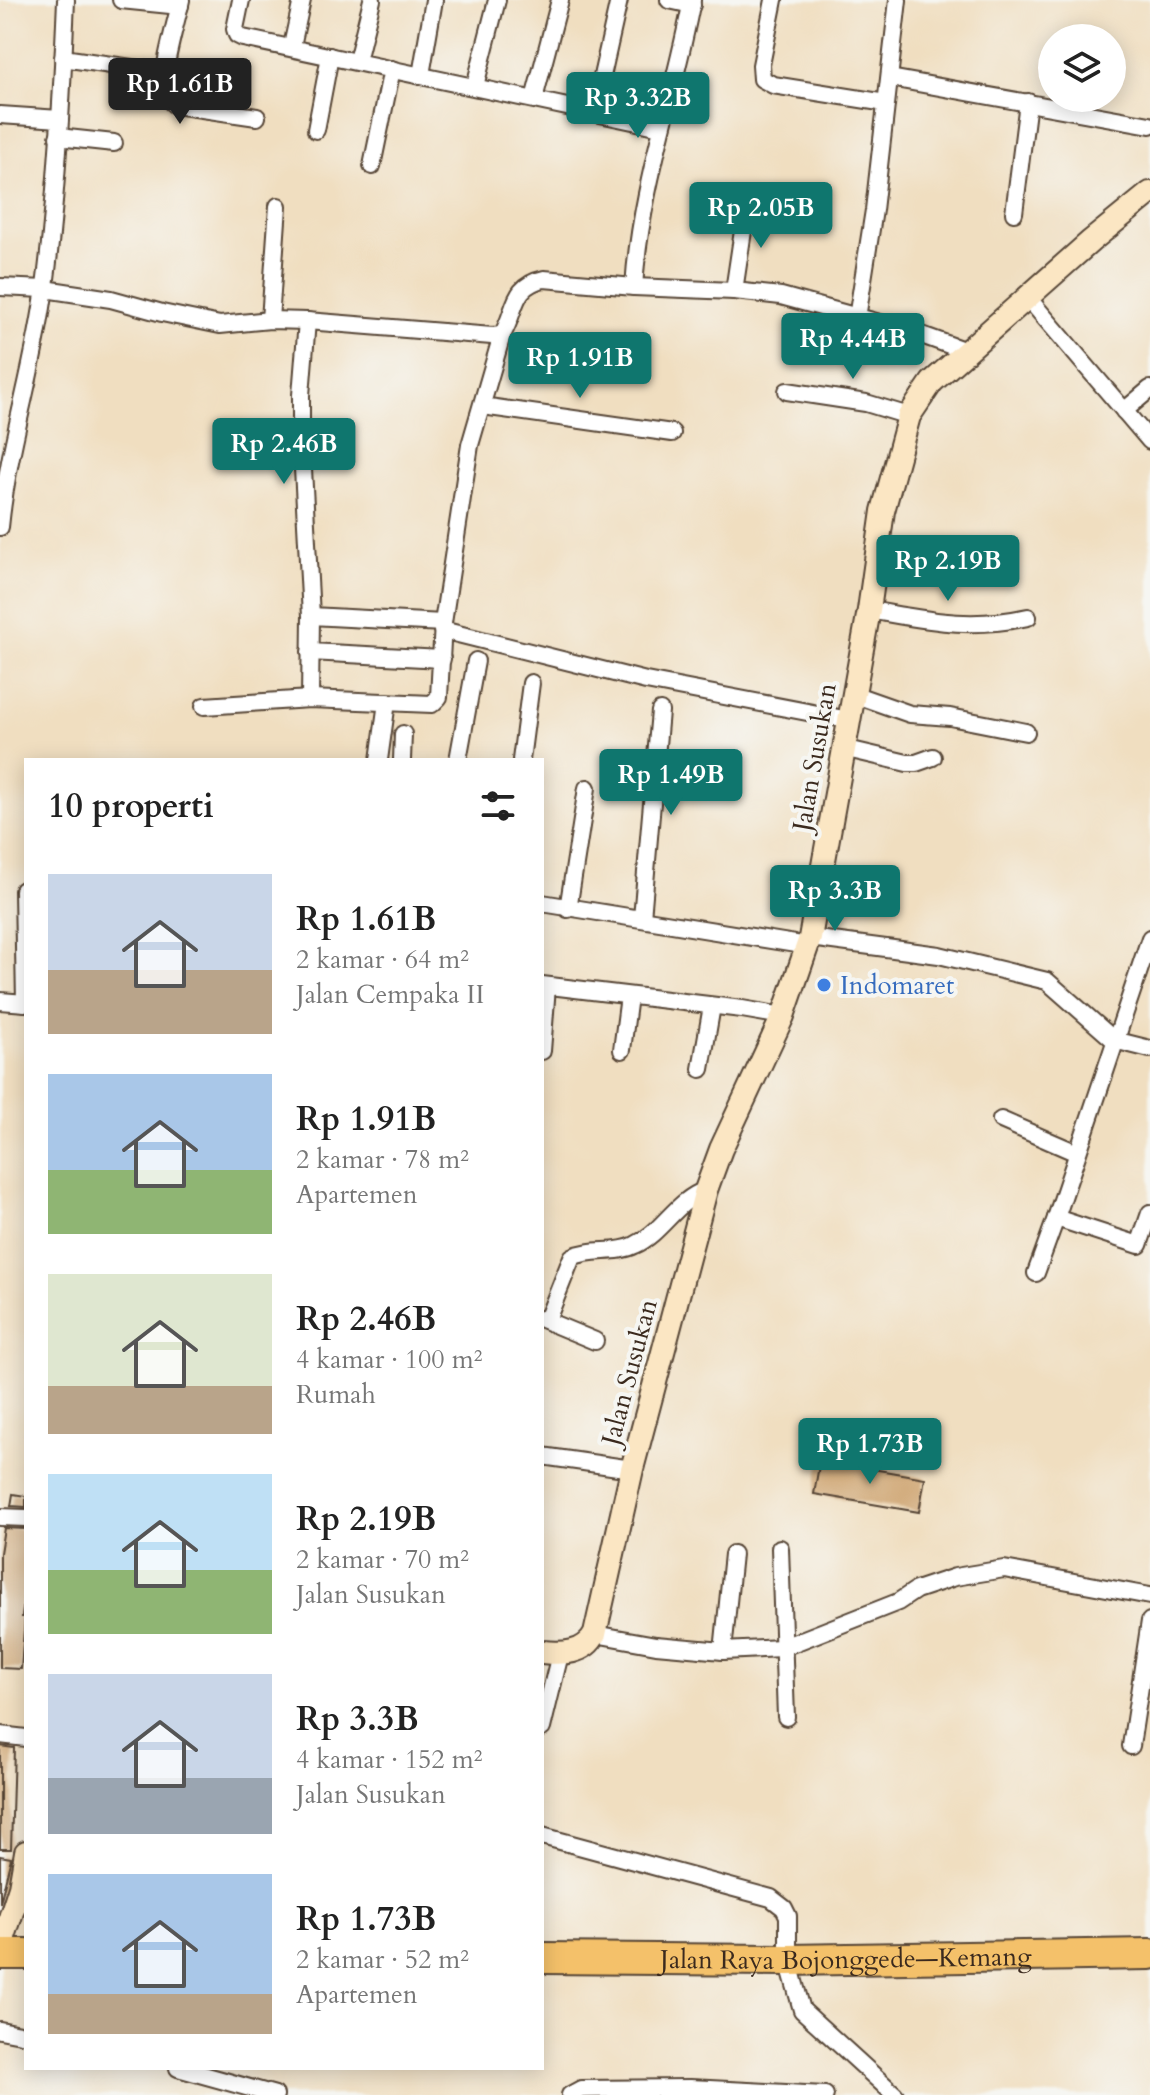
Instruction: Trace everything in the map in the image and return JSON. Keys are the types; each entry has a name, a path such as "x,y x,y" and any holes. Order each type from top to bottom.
{"highway":[{"path":"0,1952 24,1954"},
{"name":"Jalan Raya Bojonggede—Kemang","path":"544,1958 788,1960 1150,1954"}],"street":[{"path":"0,527 2,491 45,289 66,0"},
{"path":"121,0 180,3 166,73 164,91 168,99 175,105 257,117"},
{"path":"241,0 235,29 237,35 661,127"},
{"path":"292,46 302,0"},
{"path":"357,61 372,0"},
{"path":"421,75 434,0"},
{"path":"475,86 497,0"},
{"path":"534,99 560,0"},
{"path":"594,112 619,0"},
{"path":"634,287 636,256 661,127 692,2 669,0"},
{"path":"774,0 761,65 762,79 773,85 886,103"},
{"path":"857,318 874,210 898,0"},
{"path":"316,130 330,56"},
{"path":"63,58 166,73"},
{"path":"372,166 392,69"},
{"path":"890,78 1038,102"},
{"path":"1014,213 1028,102"},
{"path":"1098,112 1150,125"},
{"path":"0,115 114,143"},
{"name":"Jalan Susukan","path":"595,1634 632,1469 706,1190 721,1149 783,1016 809,942 869,610 883,511 909,416 932,382 1150,193"},
{"path":"734,291 747,204"},
{"path":"270,320 278,206"},
{"path":"204,706 310,699 436,702 439,697 442,627 470,445 502,335 510,323 520,291 529,283 544,279 781,296 916,333 966,351"},
{"path":"0,287 45,289 111,299 220,325 270,320 307,321 502,335"},
{"path":"1028,298 1150,441"},
{"path":"307,321 301,432 311,616 310,699"},
{"path":"1124,411 1150,389"},
{"path":"787,391 866,403 909,416"},
{"path":"482,406 672,433"},
{"path":"869,610 957,625 996,624 1028,617"},
{"path":"311,616 442,627 646,681 849,720"},
{"path":"310,652 442,659"},
{"path":"458,758 476,661"},
{"path":"521,758 531,683"},
{"path":"853,694 910,714 950,717 1026,732"},
{"path":"379,758 387,702"},
{"path":"642,918 660,711"},
{"path":"402,758 403,734"},
{"path":"843,748 907,763 933,757"},
{"path":"568,909 587,788"},
{"path":"23,890 24,946"},
{"path":"544,903 809,942 939,955 1047,981 1114,1040 1150,1049"},
{"path":"1036,1273 1150,938"},
{"path":"544,1008 545,986 783,1016"},
{"path":"622,1050 629,996"},
{"path":"0,1001 24,1003"},
{"path":"701,1069 712,1006"},
{"path":"1001,1120 1077,1153"},
{"path":"595,1341 544,1319 572,1257 632,1247 650,1235 687,1199 706,1190"},
{"path":"1056,1218 1139,1245 1150,1214"},
{"path":"544,1456 632,1469"},
{"path":"0,1517 24,1518"},
{"path":"780,1548 781,1648 786,1717"},
{"path":"723,1651 733,1554"},
{"path":"544,1711 551,1653 584,1647 595,1634 656,1645 723,1651 781,1648 898,1602 916,1590 955,1577 1004,1569 1150,1596"},
{"path":"1131,1746 1150,1621"},
{"path":"0,1735 24,1738"},
{"path":"544,1837 771,1898 784,1908 788,1916 788,1960 802,2010 887,2093"},
{"path":"0,1952 24,1864"},
{"path":"0,2030 24,2035"},
{"path":"185,2070 275,2095"},
{"path":"570,2095 581,2089 690,2088 825,2095"}],"building":[{"path":"820,1460 925,1478 919,1512 814,1494"},
{"path":"13,1494 24,1496 24,1507 11,1506"},
{"path":"4,1528 24,1529 21,1669 0,1668 0,1553"},
{"path":"0,1746 14,1748 11,1849 0,1849"},
{"path":"0,1856 11,1858 0,1903"}],"place":[{"name":"Indomaret","path":"824,985"}]}
